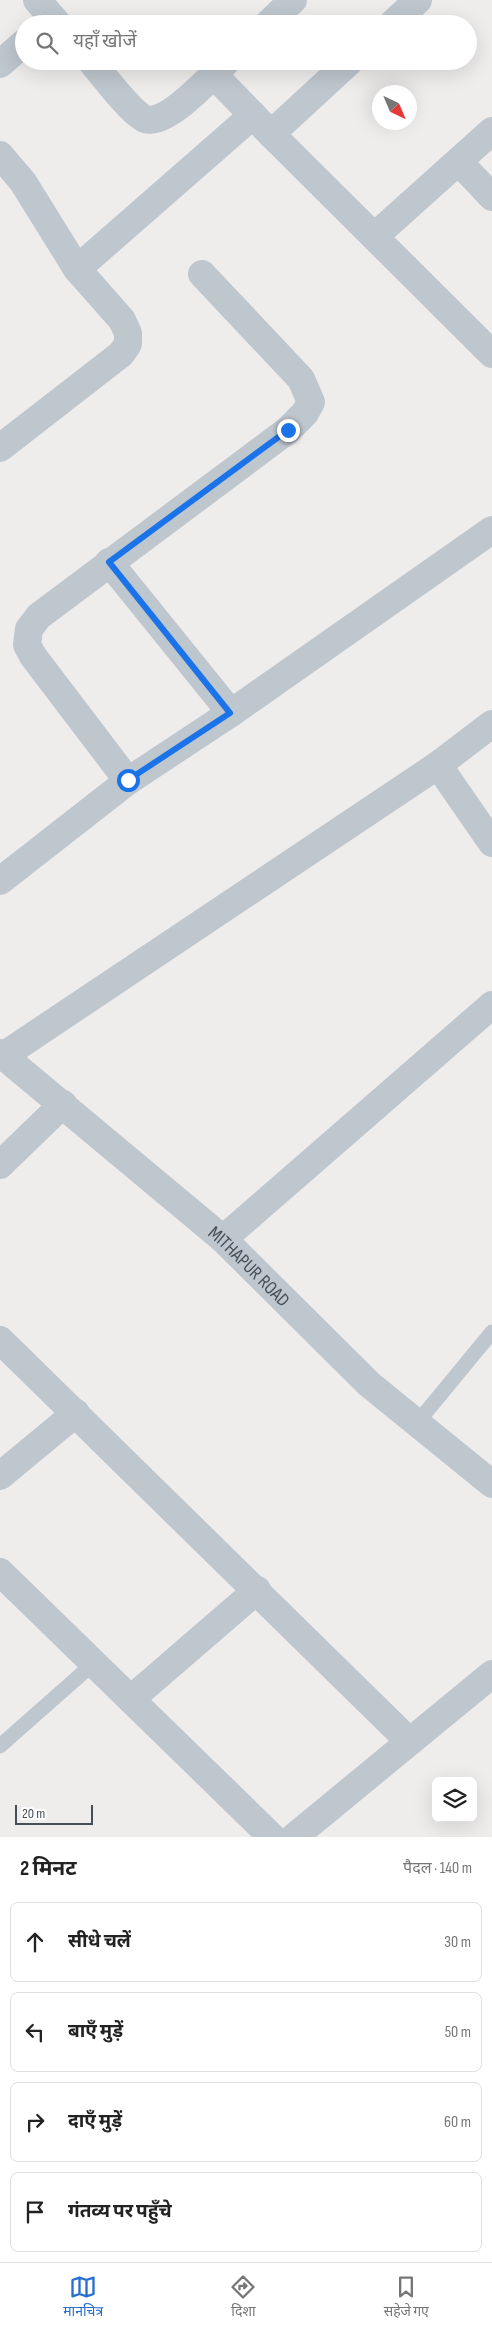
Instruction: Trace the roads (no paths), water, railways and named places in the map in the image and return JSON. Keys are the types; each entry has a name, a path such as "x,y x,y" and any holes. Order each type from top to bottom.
{"street":[{"path":"402,15 418,0"},
{"path":"277,15 291,1"},
{"path":"0,64 15,51"},
{"path":"99,70 136,112 145,119 159,120 176,109 218,70"},
{"path":"222,70 262,124 492,354"},
{"path":"77,269 262,124 337,70"},
{"path":"375,236 492,131"},
{"path":"0,155 23,182 77,269 122,320 128,333 128,344 121,354 0,448"},
{"path":"459,162 492,197"},
{"path":"128,780 33,656 28,645 29,629 39,616 109,562 288,430 305,413 311,402 301,379 202,274"},
{"path":"0,881 128,780 230,713 492,530"},
{"path":"109,562 230,713"},
{"path":"1,1055 438,765 492,724"},
{"path":"438,765 492,843"},
{"path":"223,1239 492,1005"},
{"name":"MITHAPUR ROAD","path":"1,1055 63,1104 223,1239 370,1384 492,1484"},
{"path":"0,1165 63,1104"},
{"path":"0,1340 409,1741"},
{"path":"0,1476 76,1413"},
{"path":"0,1572 272,1837"},
{"path":"131,1699 256,1590"},
{"path":"294,1837 492,1674"}],"lane":[{"path":"417,1423 492,1332"},
{"path":"0,1746 94,1663"}]}
